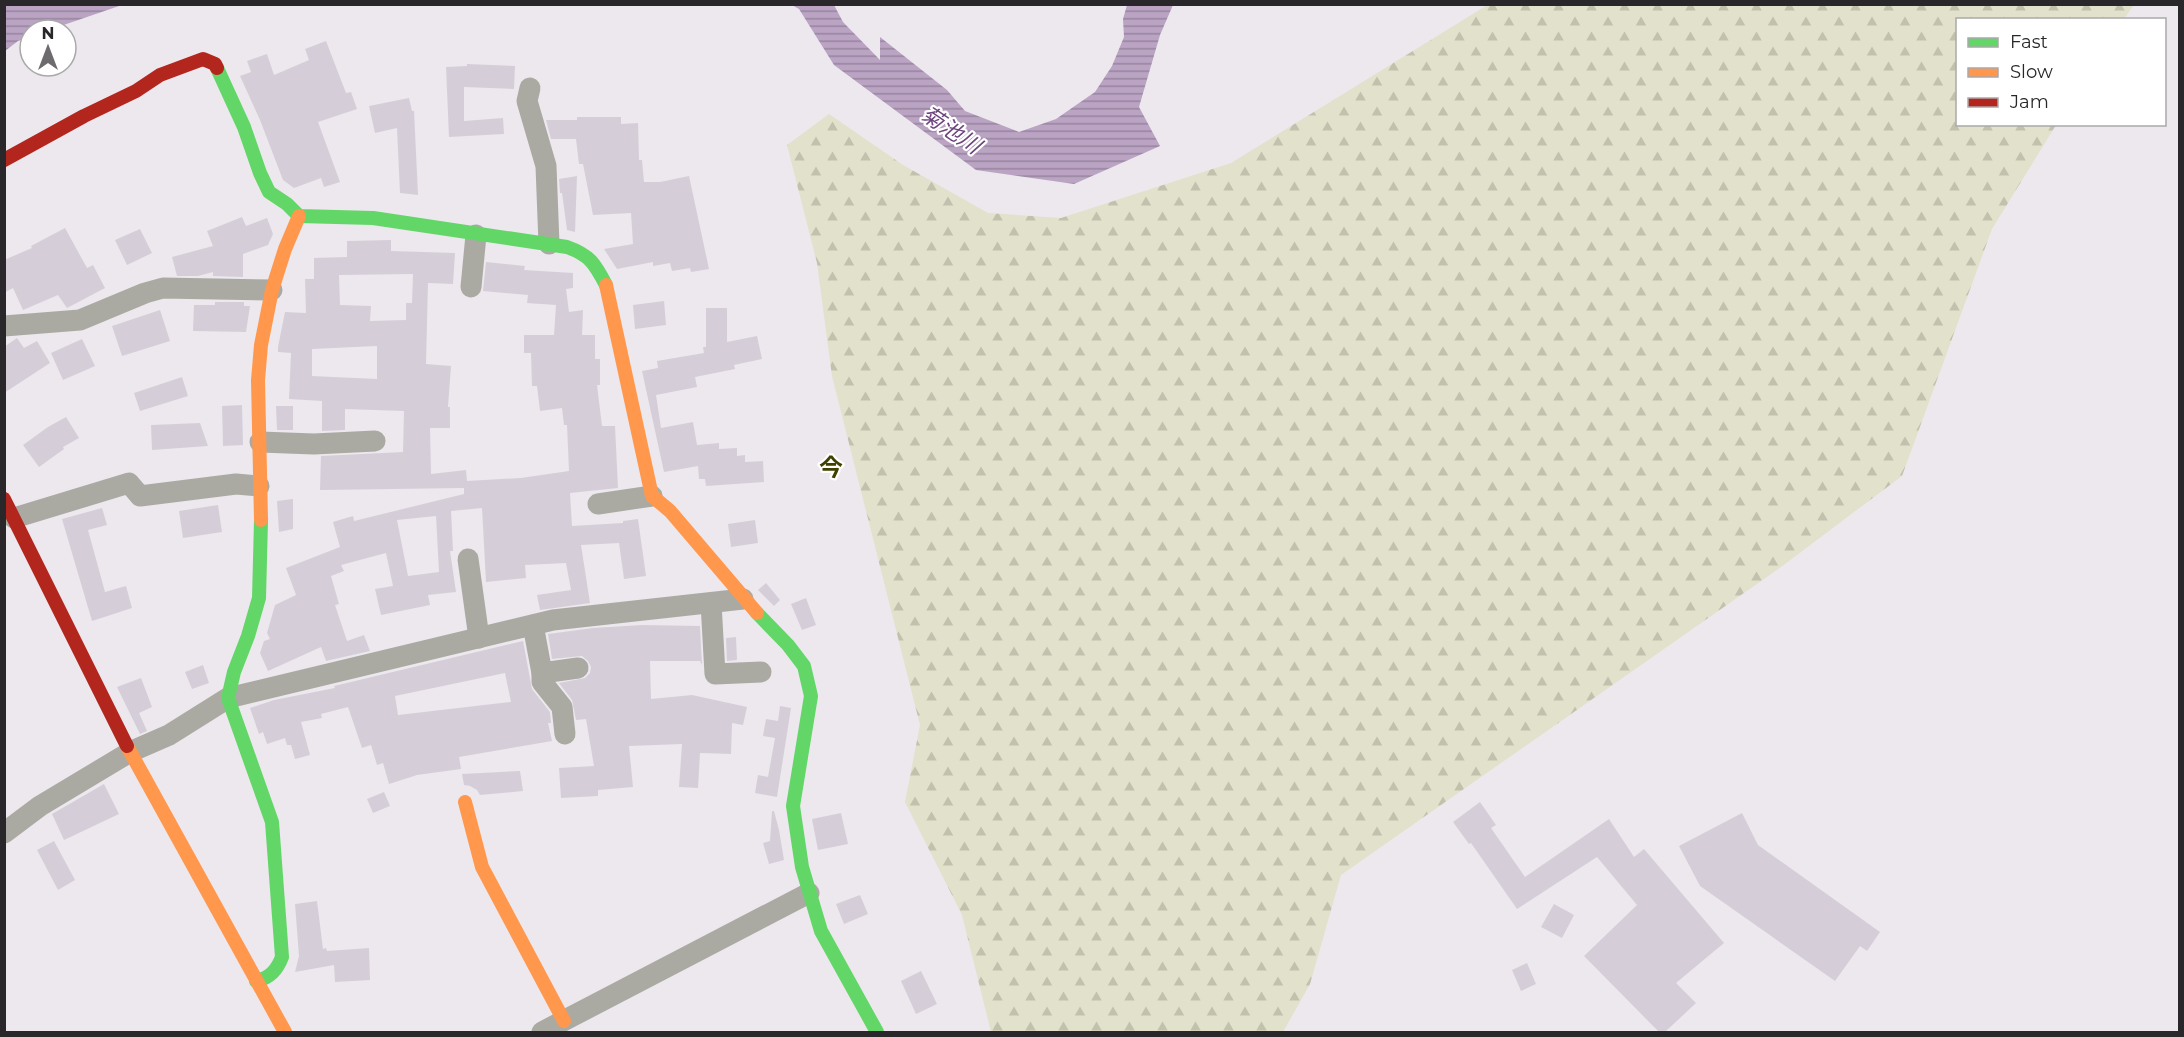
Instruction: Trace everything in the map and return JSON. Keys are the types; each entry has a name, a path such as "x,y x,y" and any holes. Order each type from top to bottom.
{"street":[{"path":"4,160 75,120 136,91 160,75 203,59 215,64 244,127 269,192 287,204 299,216 364,218 549,244 582,252 595,264 607,286 652,496 669,511 743,599 788,645 804,666 811,696 793,806 798,847 821,931 877,1032"},
{"path":"530,88 527,101 546,166 549,244"},
{"path":"256,981 263,980 277,970 282,957 272,822 228,698 234,672 259,598 261,531 258,380 261,345 272,290 285,249 299,216"},
{"path":"471,287 476,235"},
{"path":"4,326 80,320 145,293 163,288 272,290"},
{"path":"260,442 314,444 375,441"},
{"path":"14,518 129,483 140,496 236,484 259,486"},
{"path":"598,504 652,496"},
{"path":"4,499 130,752 285,1032"},
{"path":"468,559 479,638"},
{"path":"4,833 40,806 130,752 169,735 228,698 552,620 743,599"},
{"path":"711,603 715,674 761,672"},
{"path":"533,625 542,682 562,707 565,734"},
{"path":"542,673 578,668"},
{"path":"465,802 482,867 564,1021"},
{"path":"542,1032 809,893"}],"green space":[{"path":"1489,4 2134,5 2125,18 1956,18 1956,126 2055,126 1992,229 1902,476 1781,567 1341,875 1310,984 1283,1032 991,1032 962,915 905,802 920,725 832,376 817,263 787,145 829,114 903,165 988,213 1061,218 1231,163"}],"water":[{"path":"5,4 122,4 78,20 78,18 18,18 18,41 5,51"},
{"name":"菊池川","path":"792,5 834,5 843,22 880,60 880,37 947,90 965,111 1019,132 1056,119 1095,92 1112,66 1124,37 1123,19 1127,5 1173,5 1160,35 1139,107 1160,146 1074,184 976,170 834,65 799,9"}],"building":[{"path":"326,41 346,93 351,92 357,109 318,122 340,182 324,187 321,178 294,188 283,180 240,76 251,72 247,61 267,54 274,75 309,60 305,49"},
{"path":"467,64 515,66 514,89 464,87 464,121 503,118 504,134 449,137 446,67 467,66"},
{"path":"409,98 412,111 414,111 418,195 400,193 397,128 375,133 369,106"},
{"path":"577,117 621,117 621,124 638,123 639,160 642,160 644,182 660,182 689,176 709,269 691,272 690,268 672,271 670,263 653,266 653,262 617,269 604,249 633,244 631,213 593,215 583,164 579,164 576,139 551,139 546,120 577,120"},
{"path":"577,176 575,232 567,230 559,179"},
{"path":"242,217 246,226 267,218 273,234 268,245 243,254 243,277 213,276 213,272 198,276 177,276 172,257 213,246 207,231"},
{"path":"65,228 87,268 93,265 105,288 67,308 58,295 23,310 13,288 4,293 4,260 32,248 31,246"},
{"path":"140,229 152,253 127,265 115,240"},
{"path":"391,240 391,251 455,253 453,284 428,283 426,364 451,366 448,407 450,407 450,428 430,428 431,474 466,470 467,481 521,478 569,471 567,425 564,425 562,408 540,411 537,386 532,386 531,353 524,353 524,335 554,335 556,305 527,303 528,295 483,291 486,262 525,266 524,270 573,273 573,288 566,289 569,312 583,310 582,335 595,335 595,359 600,359 600,385 597,385 602,426 615,426 618,488 570,493 572,526 623,523 623,521 638,519 646,576 624,579 619,543 581,545 590,603 540,610 537,595 571,590 566,563 525,565 526,578 486,582 482,508 451,511 453,551 450,551 456,592 428,595 430,605 381,615 375,589 393,586 386,553 341,565 344,571 331,576 339,604 335,605 347,641 364,635 370,651 326,661 321,647 268,671 260,653 264,641 270,639 267,633 275,605 296,595 286,568 340,547 333,522 353,516 354,521 464,494 464,488 320,490 321,456 403,452 404,411 345,409 345,430 322,431 322,401 289,399 291,353 278,352 285,312 306,313 305,279 314,279 314,258 347,257 347,241","holes":["413,274 412,303 406,303 406,320 370,321 371,306 340,305 339,275","377,346 377,379 312,376 312,349","436,516 439,572 408,576 397,520"]},
{"path":"664,301 666,325 635,329 633,305"},
{"path":"215,302 244,302 244,306 250,306 246,332 193,331 194,305 215,305"},
{"path":"706,308 727,308 727,342 757,336 762,359 734,365 735,369 695,377 697,387 656,395 661,428 693,422 697,445 719,443 719,449 737,448 737,456 745,455 745,462 763,461 764,482 706,486 705,479 699,479 698,466 664,472 642,371 658,368 657,361 704,353"},
{"path":"160,310 170,341 122,356 112,326"},
{"path":"17,338 24,348 37,341 50,363 4,393 4,347"},
{"path":"82,339 95,366 63,380 51,353"},
{"path":"182,377 188,396 140,411 134,393"},
{"path":"242,405 243,445 223,446 222,406"},
{"path":"276,406 293,406 293,430 277,430"},
{"path":"66,417 79,438 63,447 64,449 39,467 23,445"},
{"path":"200,423 208,446 152,450 151,425"},
{"path":"293,499 293,529 279,532 277,501"},
{"path":"218,505 222,532 183,538 179,511"},
{"path":"102,508 107,525 88,530 105,592 126,586 132,608 92,621 62,519"},
{"path":"755,520 758,543 731,547 728,524"},
{"path":"766,583 780,600 774,606 758,590"},
{"path":"806,598 816,625 802,630 791,604"},
{"path":"642,625 700,626 702,665 700,661 650,661 651,699 692,695 747,707 743,725 732,723 731,754 700,753 698,788 679,787 682,744 629,746 633,787 598,790 598,796 561,798 559,768 594,766 586,719 576,720 572,700 559,683 585,678 590,673 591,667 582,656 552,659 548,634"},
{"path":"736,637 737,660 727,661 726,638"},
{"path":"523,641 532,689 550,712 551,723 548,723 552,741 459,757 461,769 417,775 389,784 383,763 377,765 371,745 362,748 348,707 321,714 322,718 301,722 310,755 295,759 291,745 287,745 285,738 267,744 263,732 259,734 250,708 274,700 335,688 334,686","holes":["505,673 511,702 398,715 395,696"]},
{"path":"203,665 209,683 192,689 185,672"},
{"path":"141,678 152,707 139,713 147,731 140,734 117,687"},
{"path":"780,706 791,708 777,797 755,793 758,775 768,777 775,738 763,736 766,719 778,721"},
{"path":"520,771 523,791 480,795 477,790 464,785 462,774"},
{"path":"104,784 119,814 64,840 52,814"},
{"path":"384,792 390,806 373,813 367,799"},
{"path":"1480,802 1496,825 1491,828 1525,877 1609,819 1634,857 1644,849 1724,943 1676,983 1696,1003 1665,1032 1659,1032 1584,956 1637,905 1597,857 1517,909 1471,843 1469,844 1453,822"},
{"path":"772,811 774,811 779,830 784,860 769,864 763,843 770,841"},
{"path":"841,813 848,844 818,850 812,819"},
{"path":"1742,813 1758,845 1880,932 1867,951 1860,946 1835,981 1700,886 1679,846"},
{"path":"54,841 75,880 58,890 37,850"},
{"path":"860,895 868,914 844,924 836,904"},
{"path":"317,901 323,949 326,948 327,951 369,948 370,980 335,982 334,965 295,972 299,956 295,904"},
{"path":"1554,904 1574,915 1562,938 1541,927"},
{"path":"1527,963 1536,984 1521,991 1512,970"},
{"path":"921,971 937,1004 916,1014 901,981"}],"traffic: fast":[{"path":"217,68 244,127 269,192 287,204 299,216 373,218 567,247 587,257 606,285"},
{"path":"256,981 272,973 282,957 272,822 228,698 234,672 259,598 261,520"},
{"path":"757,613 788,645 804,666 811,696 793,806 802,867 821,931 877,1032"}],"traffic: slow":[{"path":"261,520 258,380 261,345 272,290 285,249 299,216"},
{"path":"606,285 652,496 670,511 757,613"},
{"path":"127,746 285,1032"},
{"path":"465,802 482,867 564,1021"}],"traffic: jam":[{"path":"4,160 84,116 136,91 160,75 203,59 215,64 217,68"},
{"path":"4,499 127,746"}],"district":[{"name":"今","path":"831,467"}]}
